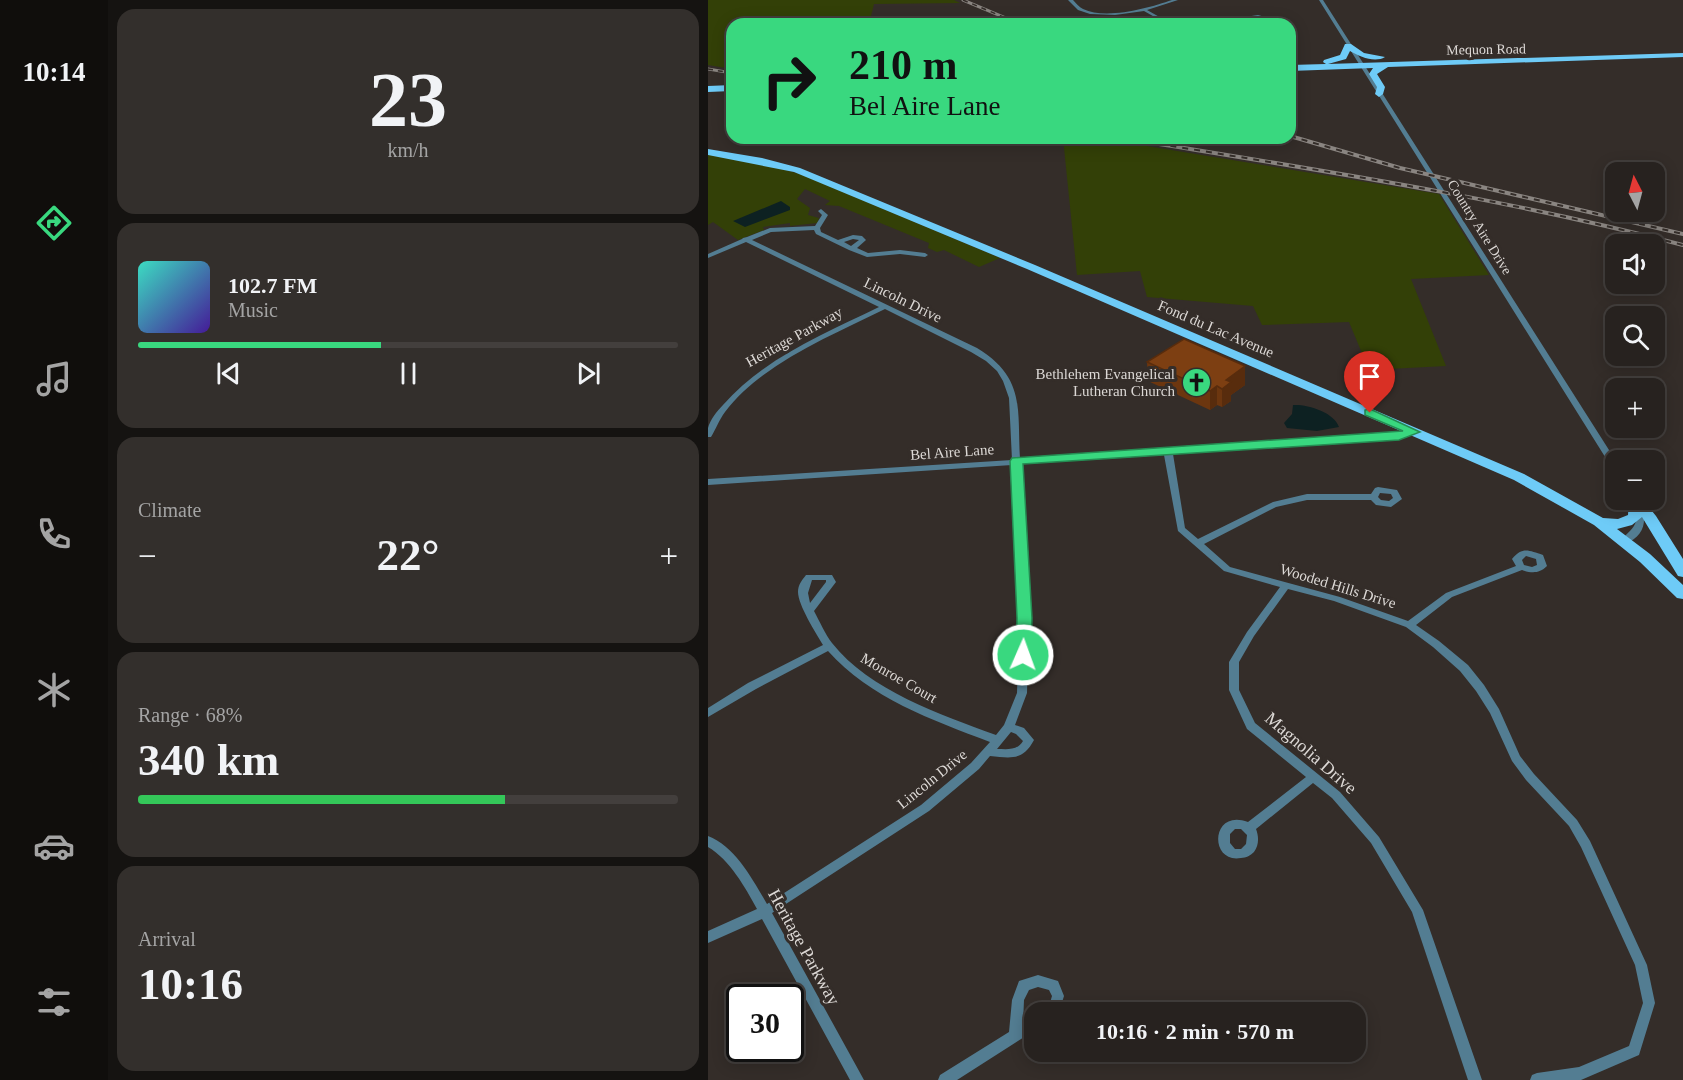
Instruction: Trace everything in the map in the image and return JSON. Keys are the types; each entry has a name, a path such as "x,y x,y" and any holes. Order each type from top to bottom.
{"main road":[{"path":"1324,62 1343,58 1348,46 1362,55 1374,57 1510,58"},
{"name":"Mequon Road","path":"1296,66 1324,62 1371,63 1683,53"},
{"name":"Mequon Road","path":"1296,67 1683,53"},
{"path":"1379,94 1381,87 1374,71 1389,65"},
{"path":"1296,67 1345,70 1367,75"},
{"path":"708,89 726,88"},
{"name":"Fond du Lac Avenue","path":"708,152 762,161 797,170 1061,280 1519,477 1599,522 1624,541 1683,594"},
{"path":"1599,522 1616,524 1631,521 1635,517 1635,510"},
{"path":"1643,510 1683,572"}],"street":[{"path":"1070,0 1079,9 1094,13 1146,10 1176,0"},
{"name":"Country Aire Drive","path":"1321,0 1605,451"},
{"path":"1146,10 1160,18"},
{"path":"1247,18 1264,18"},
{"path":"817,228 825,215 821,211"},
{"path":"708,256 745,239 776,229 817,228"},
{"path":"817,228 818,233 867,255 905,252 925,255"},
{"path":"837,242 860,237 863,240 851,249"},
{"name":"Lincoln Drive","path":"708,938 764,912 925,808 975,766 987,752 1008,727 1022,693 1024,639 1016,461 1013,398 1007,377 995,363 974,350 745,239"},
{"name":"Heritage Parkway","path":"708,435 712,423 729,400 752,379 783,359 884,307"},
{"name":"Bel Aire Lane","path":"708,482 1399,437 1413,432"},
{"name":"Wooded Hills Drive","path":"1168,452 1181,529 1227,568 1285,586 1337,598 1409,625 1436,644 1464,668 1495,712 1516,758 1530,777 1573,823 1586,844 1641,966 1649,1003 1634,1050 1579,1074 1537,1080"},
{"path":"1198,543 1273,505 1307,497 1373,497"},
{"path":"1624,541 1634,535 1641,522 1640,510"},
{"path":"1409,625 1449,595 1521,567"},
{"name":"Magnolia Drive","path":"1285,586 1250,634 1234,662 1234,690 1251,726 1336,795 1375,840 1417,910 1475,1080"},
{"name":"Monroe Court","path":"809,611 829,646 850,668 900,699 942,720 997,740"},
{"path":"708,713 752,686 829,646"},
{"path":"987,752 1012,754 1024,749 1029,740 1020,731 1008,727"},
{"path":"1248,829 1312,777"},
{"name":"Heritage Parkway","path":"708,841 718,847 745,876 856,1080"},
{"path":"1015,1036 1018,1000 1024,985 1038,981 1053,985 1058,996 1056,1002"},
{"path":"945,1080 1024,1030"}],"green space":[{"path":"708,0 954,0 960,3 874,4 870,18 726,18 726,68 708,65"},
{"path":"1064,144 1135,144 1439,194 1489,275 1411,279 1446,366 1369,370 1349,322 1262,325 1253,306 1147,297 1140,271 1077,275"},
{"path":"708,154 765,164 803,175 1000,258 979,267 944,250 937,252 928,248 929,243 839,206 825,205 830,201 805,189 797,199 810,208 808,215 819,218 817,223 790,226 790,223 763,227 764,230 738,240 713,222 708,225"}],"water":[{"path":"781,201 790,207 790,210 745,227 733,221"},
{"path":"1293,405 1305,406 1326,413 1339,427 1317,431 1287,428 1284,423 1292,414"}],"building":[{"path":"1184,339 1245,366 1226,380 1231,382 1222,389 1217,386 1210,391 1147,362"}],"railway":[{"path":"963,0 1006,18"},
{"path":"708,69 726,72"},
{"path":"1296,138 1400,168 1683,234"},
{"path":"1159,144 1475,198 1683,245"}],"place":[{"name":"Bethlehem Evangelical Lutheran Church","path":"1196,383"}],"route":[{"path":"1023,655 1024,618 1016,461 1263,447 1399,437 1413,432 1370,413"}]}
